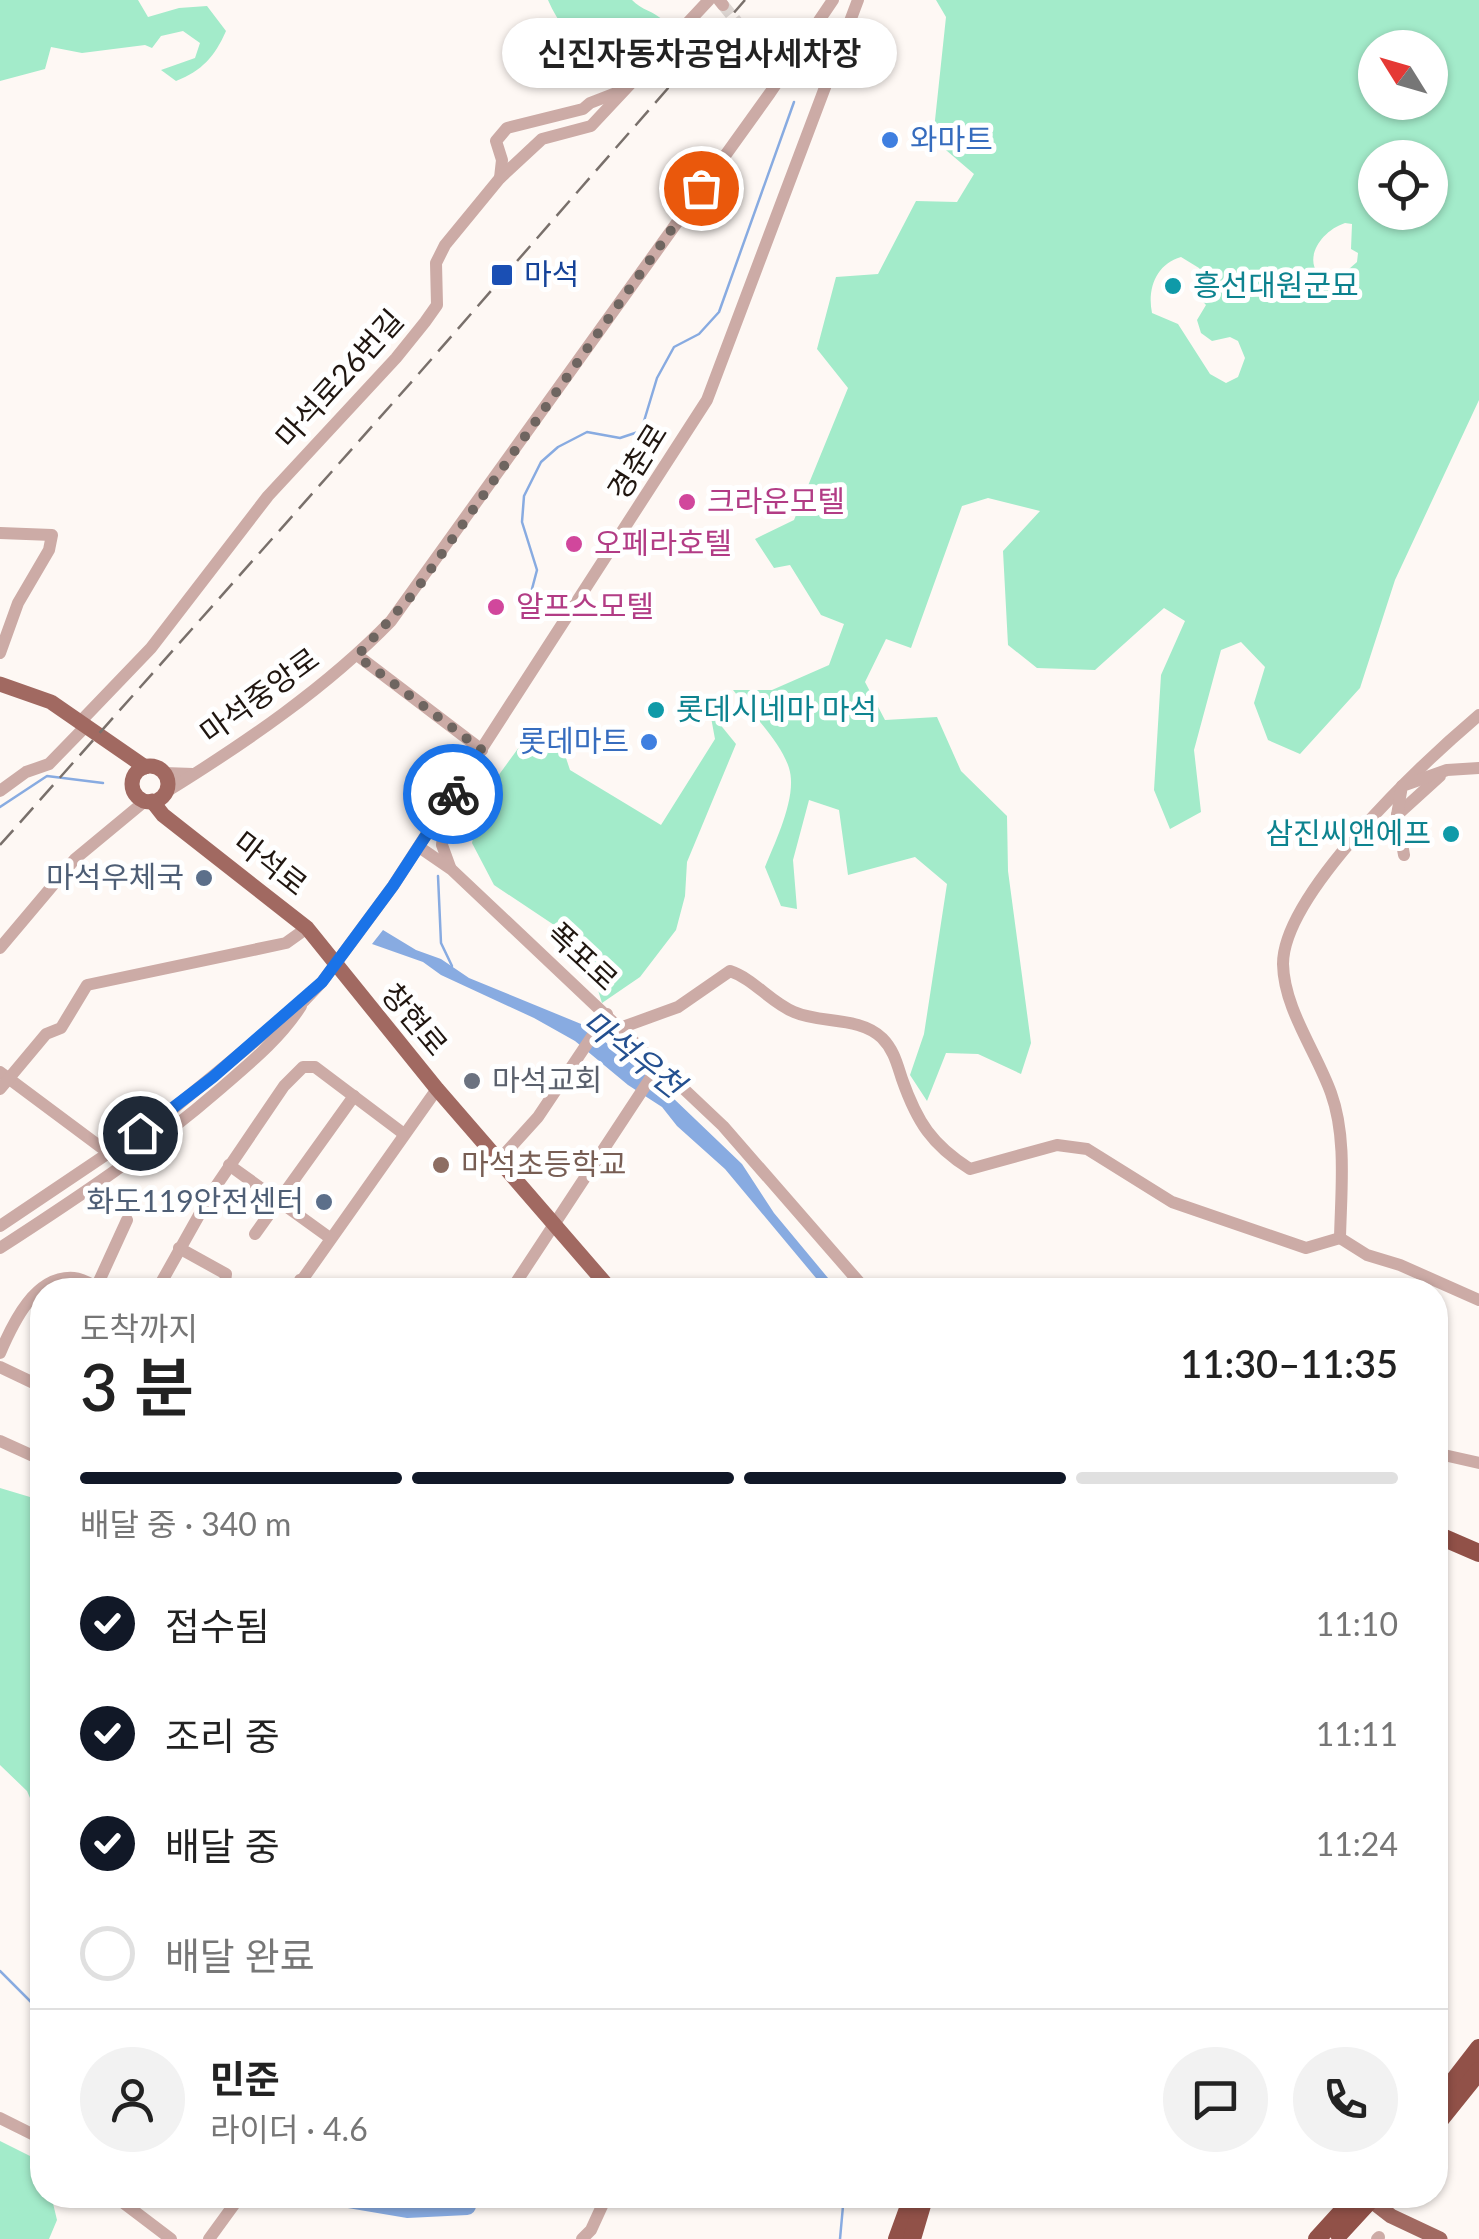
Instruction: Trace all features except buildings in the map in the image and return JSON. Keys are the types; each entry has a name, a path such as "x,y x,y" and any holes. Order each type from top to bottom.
{"highway":[{"path":"1448,1540 1479,1554"},
{"path":"1448,1551 1479,1564"},
{"path":"1448,2087 1479,2048"},
{"path":"1448,2109 1479,2070"},
{"path":"896,2239 906,2208"},
{"path":"912,2239 921,2208"},
{"path":"1330,2234 1350,2208"},
{"path":"1330,2234 1360,2208"}],"main road":[{"path":"0,684 51,702 145,767"},
{"name":"마석로","path":"115,749 141,795 307,928 337,962"},
{"path":"156,767 164,773 168,782 166,792 141,795 136,772 156,767"},
{"name":"창현로","path":"337,962 356,992 436,1090 600,1278"},
{"path":"1379,2208 1440,2239"}],"street":[{"name":"마석로26번길","path":"0,791 26,772 48,764 151,648 268,496 396,358 437,305 436,263 445,245 500,178 542,139 592,126 709,0"},
{"name":"마석중앙로","path":"166,792 357,656 414,593 784,60 833,0"},
{"name":"경춘로","path":"337,962 419,846 707,400 858,0"},
{"path":"784,60 825,81"},
{"path":"500,178 502,160 496,141 507,128 583,110 590,103 623,90"},
{"path":"0,533 52,536 49,550 18,603 0,653"},
{"path":"357,656 482,750"},
{"path":"1340,1238 1342,1159 1333,1096 1291,1002 1283,962 1296,914 1371,817 1479,714"},
{"path":"1402,786 1447,770 1479,768"},
{"path":"1398,815 1447,770"},
{"path":"164,773 196,773"},
{"path":"1402,786 1398,815 1404,855"},
{"path":"0,948 75,859 132,812 141,795"},
{"path":"447,803 442,845 451,869"},
{"name":"폭포로","path":"419,846 451,869 607,1014 655,1069 758,1163 856,1278"},
{"path":"121,1169 111,1153 3,1080 46,1034 61,1028 88,986 286,943 307,928"},
{"path":"0,1248 121,1169 180,1124 286,1029 337,962"},
{"path":"620,1028 678,1007 730,971 741,974 774,1002 797,1014 857,1025 880,1036 894,1053 926,1132 944,1152 970,1168 1058,1145 1087,1148 1172,1202 1306,1248 1340,1238 1366,1255 1429,1278"},
{"path":"0,1226 111,1153 198,1089 305,1000"},
{"path":"500,1160 538,1117 607,1014"},
{"path":"164,1278 230,1166 290,1078 303,1067 315,1068 404,1134"},
{"path":"518,1278 655,1069"},
{"path":"302,1278 436,1090"},
{"path":"254,1234 354,1096"},
{"path":"230,1166 330,1238"},
{"path":"103,1278 127,1220"},
{"path":"178,1248 226,1274 226,1278"},
{"path":"1448,1286 1479,1300"},
{"path":"0,1353 30,1303"},
{"path":"0,1367 30,1381"},
{"path":"0,1441 30,1455"},
{"path":"1448,1456 1479,1464"},
{"path":"0,2118 30,2133"},
{"path":"130,2208 171,2239"},
{"path":"208,2239 231,2208"},
{"path":"586,2234 600,2208"}],"green space":[{"path":"0,0 138,0 148,17 179,8 207,6 226,31 207,62 176,81 161,70 195,58 200,43 183,31 161,36 152,48 145,45 82,53 51,47 45,69 0,81"},
{"path":"548,0 632,0 664,21 633,49 608,47 592,66 585,65"},
{"path":"936,0 1479,0 1479,400 1395,580 1360,688 1300,754 1268,740 1254,703 1265,667 1241,642 1221,650 1194,750 1201,812 1170,829 1154,790 1161,675 1185,621 1164,608 1095,670 1037,668 1008,645 1003,551 1040,511 988,498 962,506 911,648 886,639 865,682 885,720 937,717 961,771 1007,816 1008,871 1031,1043 1021,1074 978,1054 946,1053 927,1101 910,1075 924,1034 947,884 915,857 848,875 839,810 809,800 793,860 797,909 781,906 765,867 788,805 789,768 772,737 733,690 772,690 829,665 844,624 821,615 790,565 774,568 755,539 794,520 848,388 817,349 836,277 878,274 916,201 957,202 974,174 933,139 946,17","holes":["1345,223 1352,224 1351,249 1358,253 1357,262 1334,282 1316,270 1314,252 1325,235","1181,257 1199,268 1201,280 1196,294 1206,305 1197,320 1201,333 1212,341 1230,337 1238,341 1245,358 1238,377 1226,383 1210,374 1178,324 1152,313 1155,279 1165,265"]},
{"path":"710,712 736,744 687,862 685,896 676,930 640,977 602,1003 584,945 494,885 472,843 482,798 533,728 557,731 570,770 661,825 715,739"},
{"path":"0,1488 30,1497 30,1798 0,1765"},
{"path":"0,2141 30,2156 30,2208 54,2208 57,2220 49,2239 0,2239"}],"water":[{"path":"383,930 469,978 586,1026 672,1097 742,1164 774,1213 828,1278 816,1278 725,1169 677,1126 662,1107 628,1085 575,1041 441,975 423,962 372,944"}],"waterway":[{"path":"822,33 823,47"},
{"path":"528,604 537,570 522,522 524,496 541,462 558,447 587,432 620,438 641,431 657,378 674,347 699,334 719,312 794,102"},
{"path":"424,800 447,757"},
{"name":"마석우천","path":"0,807 47,776 103,783"},
{"path":"438,876 441,943 452,966"},
{"path":"0,1971 30,2001"},
{"path":"401,2208 427,2208"},
{"path":"840,2239 843,2208"}],"tunnel":[{"path":"723,5 779,57"}],"railway":[{"path":"0,845 745,0"}],"way so far":[{"path":"453,794 482,750 357,656 414,593 701,188"}],"place":[{"name":"와마트","path":"890,140"},
{"name":"신진자동차공업사세차장","path":"701,188"},
{"name":"마석","path":"502,275"},
{"name":"흥선대원군묘","path":"1173,286"},
{"name":"크라운모텔","path":"687,502"},
{"name":"오페라호텔","path":"574,544"},
{"name":"알프스모텔","path":"496,607"},
{"name":"롯데시네마 마석","path":"656,710"},
{"name":"롯데마트","path":"649,742"},
{"name":"삼진씨앤에프","path":"1451,834"},
{"name":"마석우체국","path":"204,878"},
{"name":"마석교회","path":"472,1081"},
{"name":"마석초등학교","path":"441,1165"},
{"name":"화도119안전센터","path":"324,1202"}],"route":[{"path":"140,1133 213,1077 322,982 393,886 453,794"}]}
